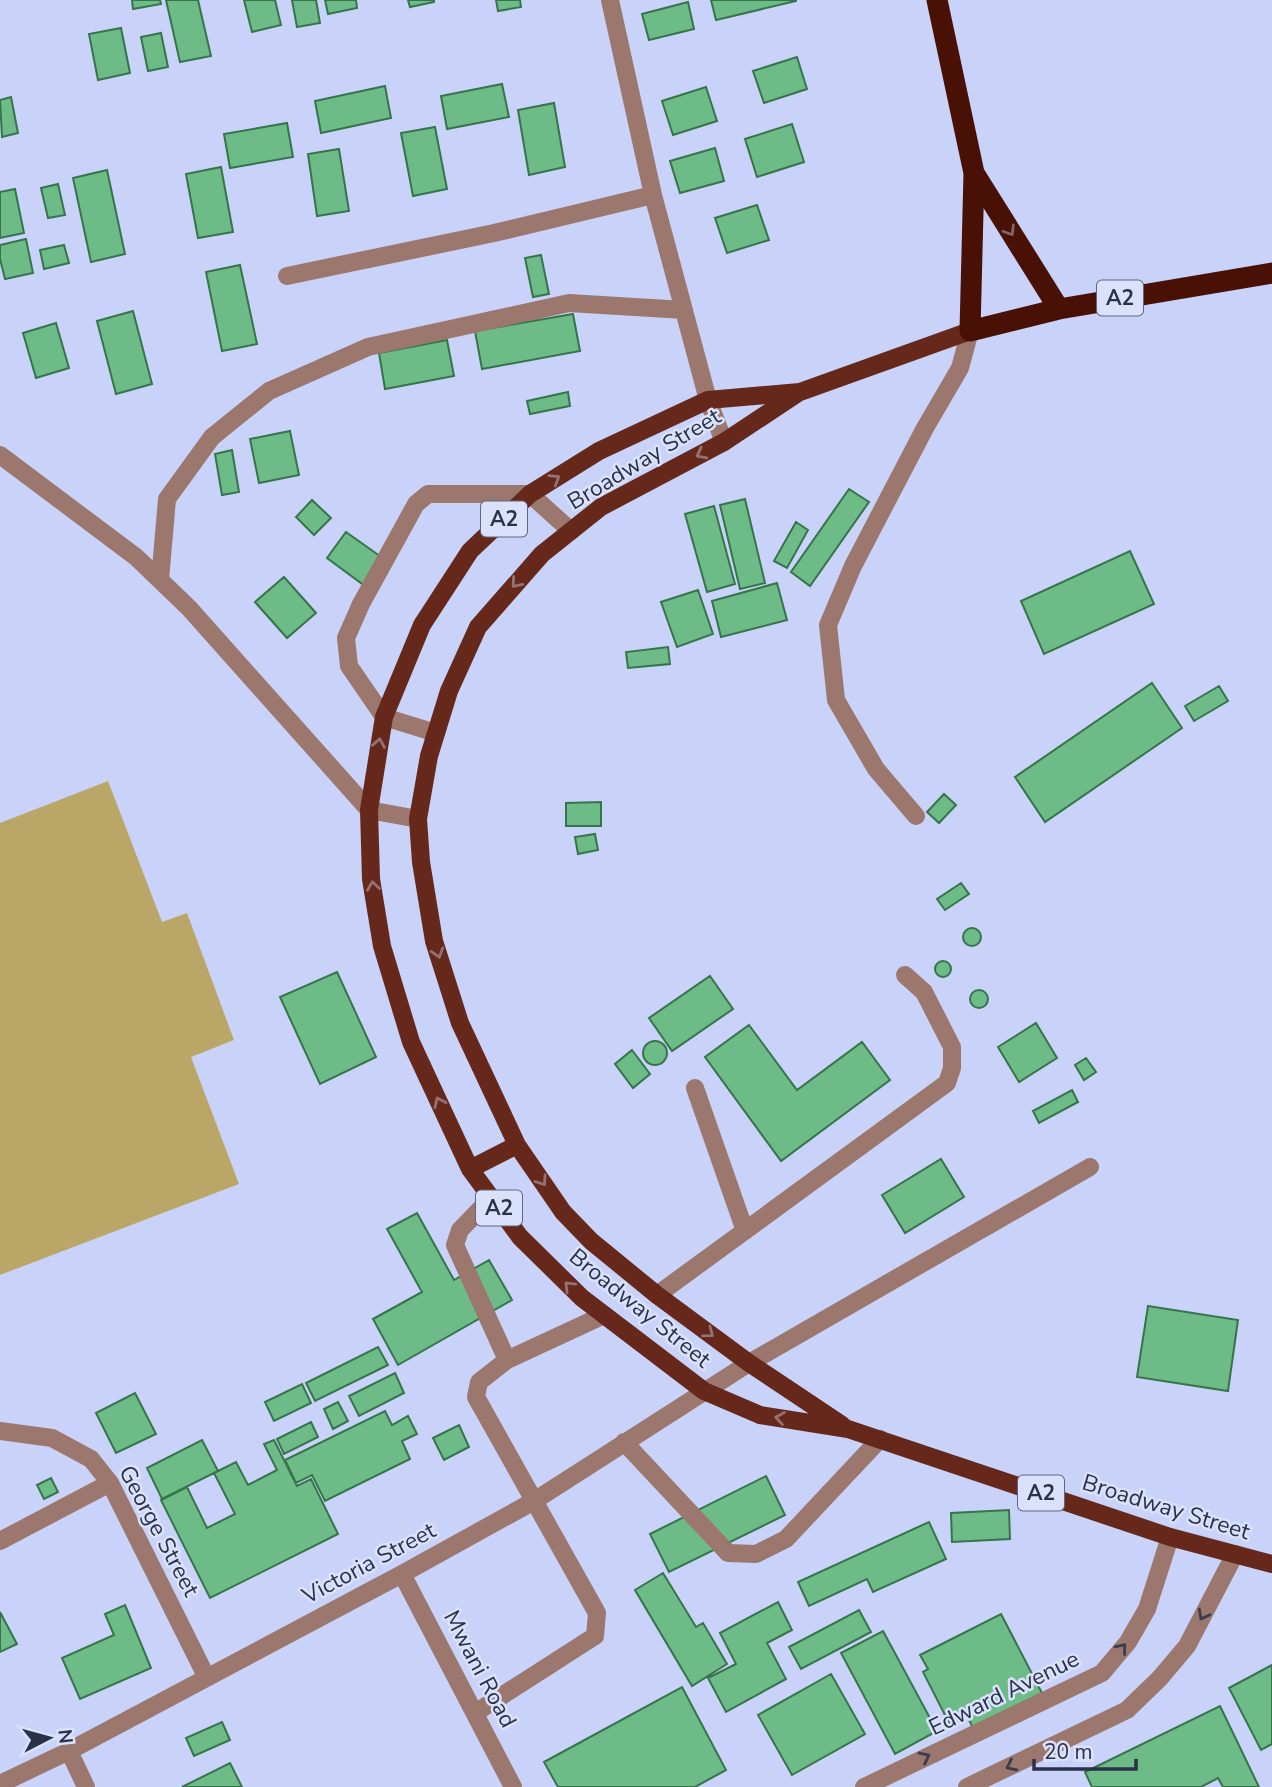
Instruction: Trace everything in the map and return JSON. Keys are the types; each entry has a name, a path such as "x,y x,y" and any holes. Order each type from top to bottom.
{"highway":[{"path":"937,0 974,173 970,331"},
{"path":"974,173 1059,309"},
{"name":"A2","path":"970,331 1059,309 1272,272"}],"main road":[{"name":"Broadway Street","path":"848,1429 749,1363 657,1295 591,1241 563,1213 517,1145 460,1023 438,953 421,862 418,819 429,756 449,691 478,627 542,554 601,507 724,442 800,392 970,331"},
{"name":"Broadway Street","path":"800,392 708,400 599,451 530,494 470,551 422,625 384,716 369,810 371,879 382,946 411,1042 470,1170 520,1237 582,1298 704,1391 760,1415 848,1429 1170,1537 1272,1564"},
{"path":"470,1170 517,1145"}],"street":[{"path":"610,0 653,195 708,400 724,442"},
{"path":"287,276 494,233 653,195"},
{"path":"160,580 167,499 212,437 269,391 368,347 569,303 684,310"},
{"path":"916,816 876,769 836,700 828,625 853,566 925,428 960,368 970,331"},
{"path":"0,455 136,557 189,607 369,810 418,819"},
{"path":"436,733 384,716 349,666 346,638 361,604 416,504 428,494 530,494 571,531"},
{"path":"657,1295 947,1083 952,1068 952,1046 924,992 905,975"},
{"path":"695,1088 745,1231"},
{"name":"Victoria Street","path":"0,1784 69,1751 534,1501 749,1363 1090,1167"},
{"path":"491,1198 460,1230 455,1245 507,1360"},
{"path":"475,1713 595,1636 597,1614 476,1397 479,1382 507,1360 604,1315"},
{"name":"George Street","path":"0,1431 52,1438 91,1459 110,1483 206,1676"},
{"path":"624,1442 728,1553 756,1554 786,1538 880,1439"},
{"path":"0,1541 110,1483"},
{"name":"Edward Avenue","path":"864,1787 1102,1673 1128,1642 1147,1609 1170,1537"},
{"path":"967,1787 1127,1710 1160,1678 1187,1646 1235,1554"},
{"name":"Mwani Road","path":"402,1574 513,1787"},
{"path":"69,1751 86,1787"}],"shaded area":[{"path":"108,781 162,922 187,913 234,1040 191,1057 239,1184 0,1275 0,823"}],"building":[{"path":"132,0 160,0 161,4 133,9"},
{"path":"166,0 198,0 211,56 180,62"},
{"path":"244,0 275,0 281,25 252,32"},
{"path":"292,0 316,0 320,23 297,27"},
{"path":"325,0 356,0 357,8 328,14"},
{"path":"408,0 434,0 434,2 410,7"},
{"path":"496,0 520,0 521,7 498,11"},
{"path":"711,0 796,0 796,1 716,20"},
{"path":"688,2 694,29 649,40 642,14"},
{"path":"121,28 130,73 98,80 89,34"},
{"path":"161,33 168,67 148,71 141,37"},
{"path":"797,57 807,89 764,103 753,71"},
{"path":"502,84 509,117 447,129 441,96"},
{"path":"385,86 391,118 321,133 315,101"},
{"path":"706,87 717,121 673,135 662,101"},
{"path":"11,97 18,133 2,137 0,100"},
{"path":"554,103 565,167 529,175 518,110"},
{"path":"287,123 293,157 230,168 224,134"},
{"path":"792,124 804,162 757,177 745,139"},
{"path":"435,127 447,189 413,196 401,133"},
{"path":"715,148 724,181 680,193 670,161"},
{"path":"339,149 349,211 317,216 308,154"},
{"path":"221,167 233,232 198,238 186,174"},
{"path":"107,170 125,254 91,262 73,178"},
{"path":"58,184 65,215 48,218 41,188"},
{"path":"15,189 24,233 0,238 0,192"},
{"path":"757,205 769,240 727,253 715,218"},
{"path":"26,239 33,273 5,279 0,245"},
{"path":"64,245 69,263 44,269 40,250"},
{"path":"541,255 549,294 533,297 525,258"},
{"path":"240,265 257,344 222,351 206,272"},
{"path":"133,311 152,384 116,394 97,321"},
{"path":"573,314 580,351 482,369 475,331"},
{"path":"56,323 69,368 36,378 23,333"},
{"path":"447,340 454,376 385,389 379,353"},
{"path":"568,392 570,406 530,414 527,401"},
{"path":"290,431 299,475 259,483 250,439"},
{"path":"232,450 239,492 222,495 215,454"},
{"path":"849,489 869,502 810,586 791,572"},
{"path":"745,499 765,583 740,589 720,505"},
{"path":"312,500 331,518 314,535 296,517"},
{"path":"714,506 735,584 707,592 685,514"},
{"path":"796,522 808,530 787,568 774,561"},
{"path":"346,532 384,559 365,586 327,558"},
{"path":"1130,551 1154,604 1044,654 1021,601"},
{"path":"284,577 316,613 287,638 255,602"},
{"path":"777,583 787,620 721,637 712,601"},
{"path":"698,590 713,634 677,647 661,602"},
{"path":"668,647 670,664 628,668 626,652"},
{"path":"1152,683 1182,728 1045,822 1015,777"},
{"path":"1219,686 1228,701 1194,721 1185,706"},
{"path":"944,794 956,805 939,823 927,812"},
{"path":"601,802 601,826 566,826 566,803"},
{"path":"595,834 598,850 578,854 575,837"},
{"path":"961,883 969,894 945,910 937,899"},
{"path":"972,928 978,931 981,937 978,943 972,946 966,943 963,937 966,931"},
{"path":"943,961 949,963 949,975 943,977 937,975 935,969 937,963"},
{"path":"337,972 376,1057 320,1084 280,997"},
{"path":"710,976 733,1009 672,1051 649,1018"},
{"path":"975,990 983,990 988,999 986,1006 975,1008 970,1003 970,995"},
{"path":"1036,1023 1057,1058 1019,1082 998,1047"},
{"path":"749,1025 797,1090 862,1042 890,1080 781,1161 705,1057"},
{"path":"655,1041 666,1048 667,1053 660,1064 655,1065 644,1058 643,1053 650,1042"},
{"path":"632,1050 650,1074 633,1088 615,1064"},
{"path":"1086,1058 1096,1072 1084,1080 1075,1065"},
{"path":"1072,1090 1078,1102 1039,1123 1033,1111"},
{"path":"941,1159 964,1197 905,1233 882,1195"},
{"path":"417,1213 454,1280 489,1260 512,1300 398,1365 373,1319 422,1292 387,1229"},
{"path":"1148,1306 1238,1320 1228,1391 1137,1377"},
{"path":"378,1347 388,1365 315,1401 306,1383"},
{"path":"395,1373 404,1393 359,1416 349,1396"},
{"path":"302,1384 311,1403 274,1421 265,1402"},
{"path":"135,1393 156,1434 116,1453 96,1413"},
{"path":"338,1402 348,1421 333,1429 324,1409"},
{"path":"385,1411 392,1425 408,1416 417,1434 402,1441 410,1459 325,1501 312,1475 296,1483 285,1460"},
{"path":"311,1422 318,1437 284,1454 277,1439"},
{"path":"459,1425 469,1447 444,1460 433,1438"},
{"path":"202,1440 218,1471 162,1499 147,1468"},
{"path":"274,1440 297,1486 311,1479 338,1534 210,1598 161,1500 187,1487 207,1528 235,1514 214,1473 236,1462 248,1485 277,1470 264,1444"},
{"path":"766,1476 785,1515 669,1572 650,1534"},
{"path":"51,1478 58,1492 44,1499 37,1485"},
{"path":"1009,1510 1010,1539 952,1542 951,1513"},
{"path":"929,1522 946,1559 873,1592 867,1579 809,1606 798,1582"},
{"path":"663,1573 696,1627 703,1623 727,1664 692,1686 635,1590"},
{"path":"778,1602 792,1630 767,1643 786,1679 726,1712 708,1678 736,1664 720,1633"},
{"path":"125,1605 151,1668 80,1699 62,1658 114,1635 105,1614"},
{"path":"859,1610 871,1632 801,1669 789,1647"},
{"path":"0,1612 17,1644 0,1652"},
{"path":"1001,1614 1042,1693 973,1728 967,1716 950,1725 923,1672 928,1669 920,1655"},
{"path":"883,1631 937,1731 895,1754 841,1653"},
{"path":"1272,1665 1272,1744 1261,1750 1229,1688"},
{"path":"831,1674 865,1734 792,1775 758,1715"},
{"path":"682,1687 726,1770 695,1787 558,1787 544,1762"},
{"path":"1220,1706 1259,1787 1223,1787 1218,1778 1201,1787 1092,1787 1085,1772"},
{"path":"222,1722 230,1740 194,1756 186,1738"},
{"path":"230,1763 242,1787 182,1787"}]}
